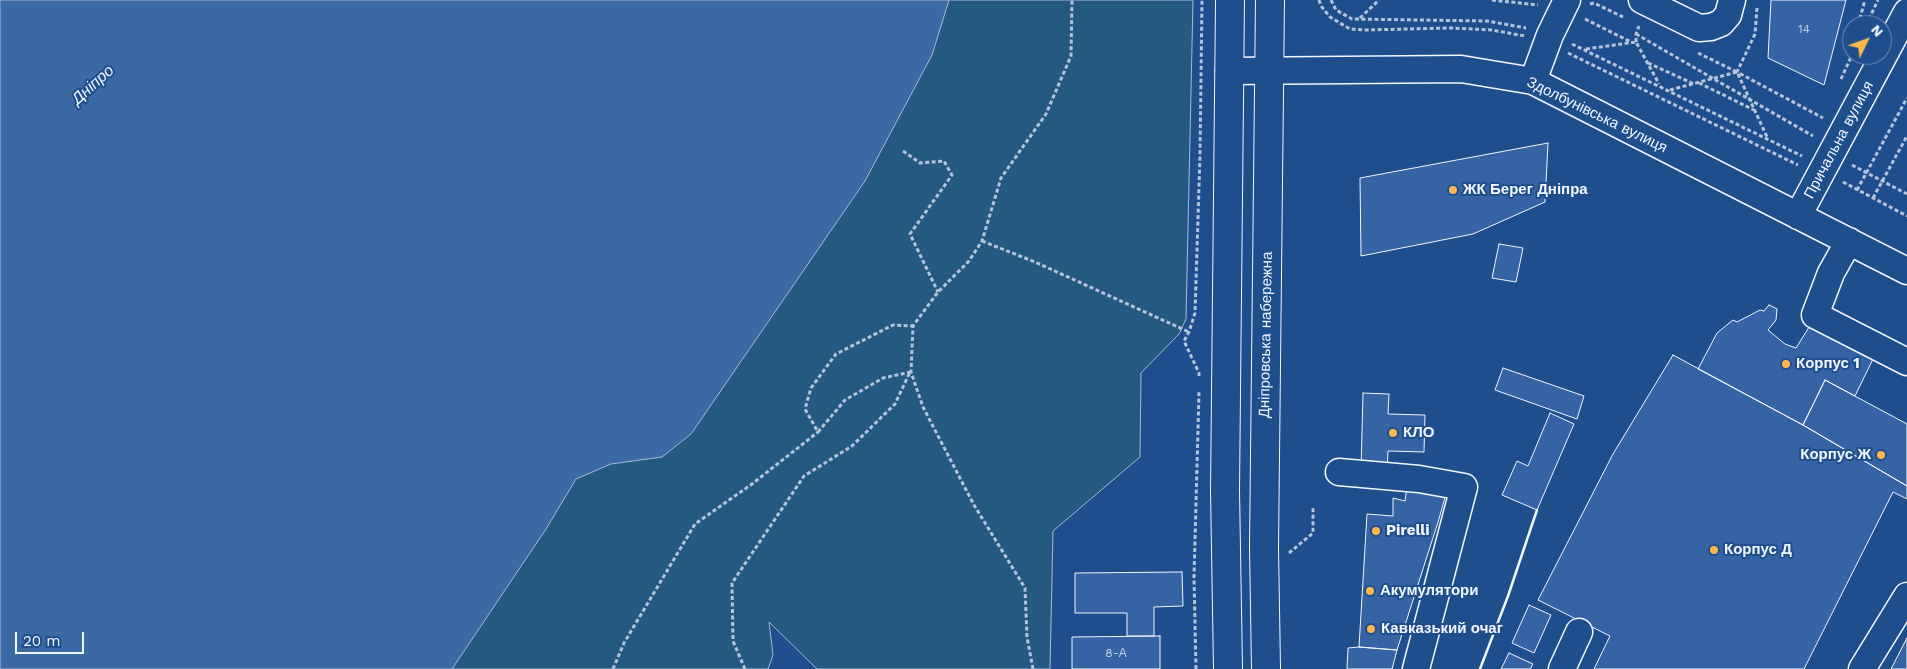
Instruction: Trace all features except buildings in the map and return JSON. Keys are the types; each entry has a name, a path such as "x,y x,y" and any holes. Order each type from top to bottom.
{"main road":[{"path":"1228,669 1225,490 1230,0"},
{"name":"Дніпровська набережна","path":"1266,669 1264,537 1270,0"}],"street":[{"path":"1633,13 1699,28 1711,27 1721,24 1728,15 1732,0"},
{"path":"1533,81 1562,7"},
{"name":"Причальна вулиця","path":"1798,216 1820,156 1907,12"},
{"name":"Здолбунівська вулиця","path":"1229,71 1460,69 1533,81 1907,271"},
{"path":"1849,241 1831,273 1815,315 1907,362"},
{"path":"1339,472 1419,479 1464,487 1416,669"},
{"path":"1862,669 1907,596"},
{"path":"1562,669 1579,632"}],"path":[{"path":"1033,669 1028,637 1025,588 974,505 923,407 911,372 912,326 938,292 969,261 982,241 1001,178 1046,114 1071,56 1072,0"},
{"path":"1196,669 1194,577 1199,372 1184,341 1190,332 1195,313 1202,0"},
{"path":"1319,0 1321,6 1330,17 1350,29 1452,28 1492,30 1548,39 1586,49 1804,157 1820,156 1867,173 1907,194"},
{"path":"1330,0 1336,10 1352,19 1487,21 1513,25 1548,39 1802,168 1820,156"},
{"path":"1360,19 1379,0"},
{"path":"1492,0 1562,7 1594,3 1633,13 1648,29"},
{"path":"1669,90 1737,72 1755,34 1757,0"},
{"path":"1861,15 1865,0"},
{"path":"1871,15 1878,0"},
{"path":"1562,7 1632,43"},
{"path":"1636,34 1750,100 1820,156 1857,190 1907,216"},
{"path":"1586,49 1636,42 1660,85"},
{"path":"1693,50 1823,118"},
{"path":"1647,62 1694,84"},
{"path":"1737,72 1768,139"},
{"path":"1698,82 1754,110"},
{"path":"1857,190 1907,98"},
{"path":"1873,198 1907,136"},
{"path":"903,150 920,162 944,161 952,174 910,234 938,292"},
{"path":"982,241 1035,262 1190,332"},
{"path":"818,432 805,408 811,388 836,354 893,325 912,326"},
{"path":"613,669 624,643 695,524 752,484 818,432 845,400 883,378 911,372"},
{"path":"745,669 733,641 732,583 804,476 852,446 895,404 911,372"},
{"path":"1289,561 1289,552 1313,533 1313,508"}],"shaded area":[{"path":"802,0 1193,0 1186,319 1179,334 1141,373 1140,457 1053,531 1050,669 817,669 769,622 773,655 768,669 336,669"}],"water":[{"name":"Дніпро","path":"0,0 949,0 932,55 865,181 691,434 662,457 611,464 576,479 546,529 452,669 0,669"}],"wall":[{"path":"1480,669 1508,596 1537,510"}],"place":[{"name":"ЖК Берег Дніпра","path":"1453,190"},
{"name":"Корпус 1","path":"1786,364"},
{"name":"КЛО","path":"1393,433"},
{"name":"Корпус Ж","path":"1881,455"},
{"name":"Pirelli","path":"1376,531"},
{"name":"Корпус Д","path":"1714,550"},
{"name":"Акумулятори","path":"1370,591"},
{"name":"Кавказький очаг","path":"1371,629"}]}
